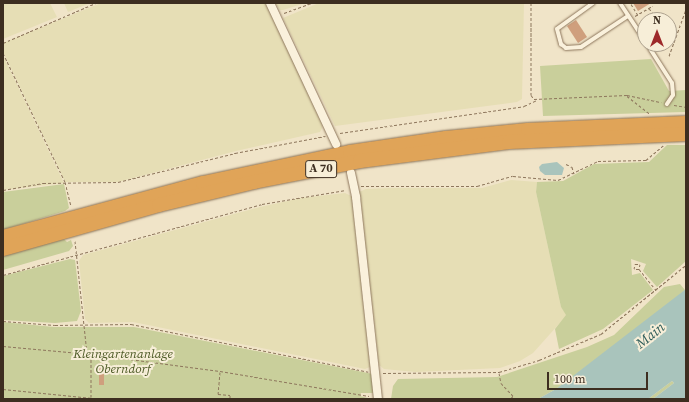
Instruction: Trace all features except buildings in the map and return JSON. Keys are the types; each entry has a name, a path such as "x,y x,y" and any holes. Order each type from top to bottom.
{"highway":[{"name":"A 70","path":"3,237 203,183 350,152 480,134 686,123"},
{"name":"A 70","path":"3,249 158,205 254,182 360,161 648,124 686,134"}],"street":[{"path":"270,3 336,144"},
{"path":"351,173 378,398"}],"lane":[{"path":"593,3 557,28 561,44 573,50 581,47 629,18"},
{"path":"620,3 637,30"},
{"path":"652,52 672,83 673,95 667,104"}],"path":[{"path":"3,43 96,3"},
{"path":"276,15 312,3"},
{"path":"531,3 531,94 537,100"},
{"path":"631,4 637,13"},
{"path":"642,12 652,6"},
{"path":"649,7 652,12"},
{"path":"669,56 686,9"},
{"path":"629,18 637,15"},
{"path":"3,53 65,182 71,206"},
{"path":"627,95 638,105 648,124"},
{"path":"3,190 65,182 118,182 235,152 387,124 524,106 537,100 627,95 686,107"},
{"path":"3,274 262,204 301,196 354,188 477,186 513,176 552,180 574,174 598,161 646,160 666,144"},
{"path":"566,164 572,167 574,174"},
{"path":"74,240 87,353"},
{"path":"3,321 84,325 131,324 376,373 499,372 539,360 591,339 628,315 686,265"},
{"path":"639,269 656,290"},
{"path":"3,346 87,353 220,371 378,398"},
{"path":"91,397 92,354"},
{"path":"220,371 218,394 230,395 230,399"},
{"path":"499,372 501,383 512,396 510,399"},
{"path":"3,389 102,399"}],"shaded area":[{"path":"3,3 50,3 57,17 3,39"},
{"path":"64,3 90,3 68,12"},
{"path":"101,3 269,3 323,123 320,132 236,151 118,182 65,182 3,52 3,43"},
{"path":"275,3 305,3 280,10"},
{"path":"319,3 524,3 522,99 517,102 335,126 283,18"},
{"path":"3,55 64,183 3,190"},
{"path":"511,180 537,182 536,192 561,307 567,315 533,353 520,361 500,368 416,372 384,369 379,365 359,192 366,189 390,188 482,188"},
{"path":"345,193 353,197 372,362 370,367 365,369 133,322 89,323 85,319 79,261 83,255 260,207 301,198"}],"green space":[{"path":"651,59 669,91 686,90 686,112 543,116 540,66"},
{"path":"667,145 686,145 686,261 657,287 643,271 646,264 631,259 632,275 640,273 653,290 603,329 559,349 555,329 566,315 561,307 536,192 537,182 563,181 594,164 649,162"},
{"path":"64,184 69,208 65,211 3,230 3,192"},
{"path":"64,239 67,242 71,240 73,246 69,251 3,270 3,255"},
{"path":"70,259 75,260 81,311 77,321 55,323 3,320 3,276"},
{"path":"680,284 685,290 655,315 556,389 538,399 391,399 393,386 398,379 497,377 587,347 614,335 664,287"},
{"name":"Kleingartenanlage Oberndorf","path":"3,322 54,327 134,327 373,374 374,393 361,393 360,396 371,399 3,399"},
{"path":"672,381 674,383 653,399 648,399"}],"water":[{"path":"557,162 564,168 562,175 545,175 540,171 539,167 542,164"},
{"name":"Main","path":"686,289 686,399 653,399 674,383 672,381 648,399 538,399 556,389"}]}
